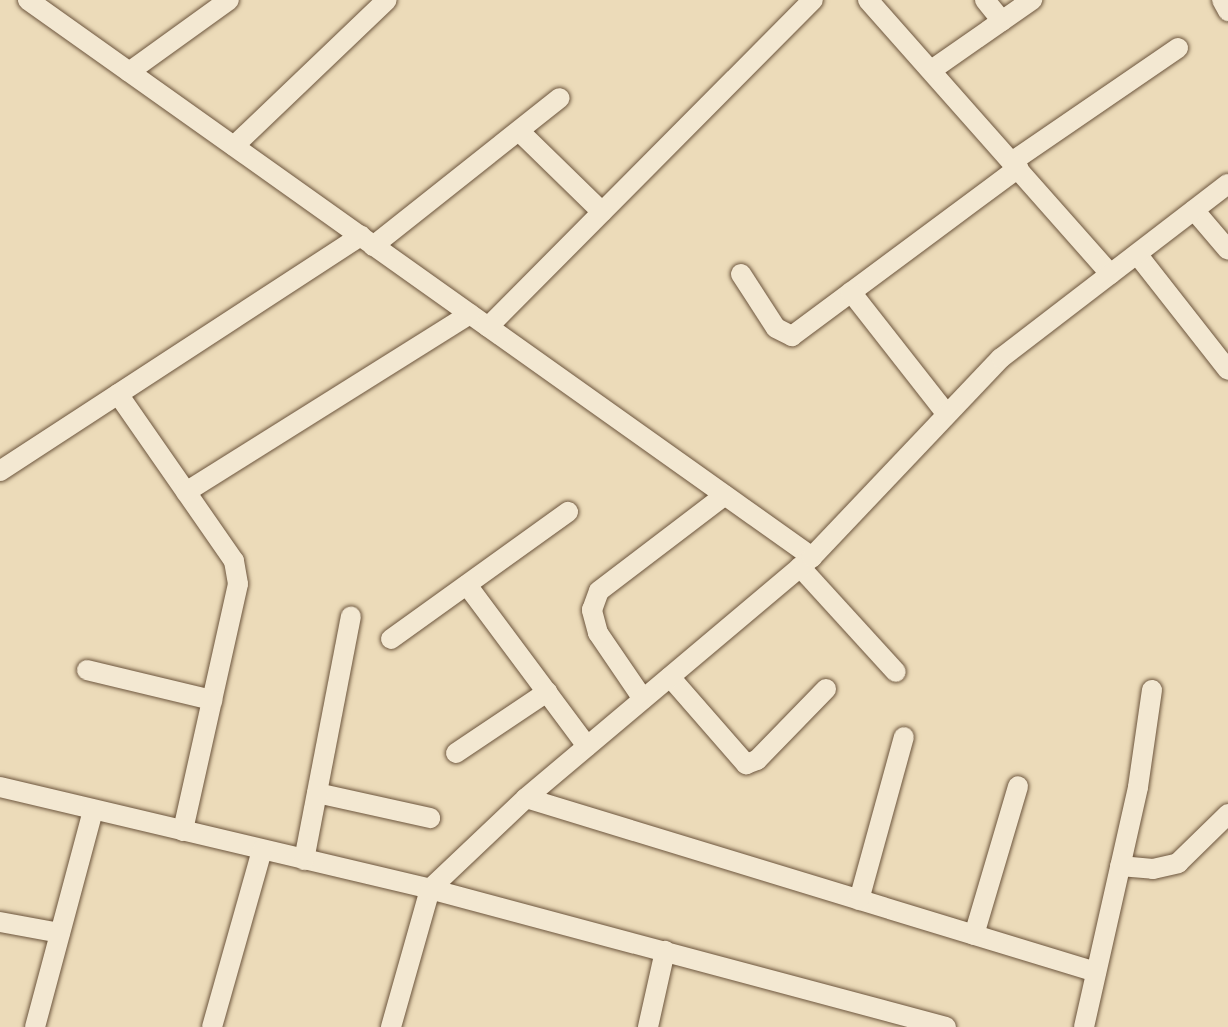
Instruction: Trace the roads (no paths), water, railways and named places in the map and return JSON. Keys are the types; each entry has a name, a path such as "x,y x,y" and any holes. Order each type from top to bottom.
{"street":[{"path":"28,0 725,495 806,562 896,672"},
{"path":"129,72 229,0"},
{"path":"234,146 387,0"},
{"path":"488,327 813,0"},
{"path":"868,0 933,69 1110,274"},
{"path":"985,0 1002,21"},
{"path":"933,69 1032,0"},
{"path":"1222,0 1228,11"},
{"path":"741,274 783,336 851,292 1016,164 1178,48"},
{"path":"0,471 118,394 367,241 560,98"},
{"path":"519,131 602,212"},
{"path":"391,1027 430,889 526,798 806,562 945,412 1001,358 1228,184"},
{"path":"1194,210 1228,250"},
{"path":"1137,254 1228,370"},
{"path":"851,292 945,412"},
{"path":"186,492 470,314"},
{"path":"118,394 234,561 238,584 183,831"},
{"path":"643,699 598,633 592,610 599,591 725,495"},
{"path":"391,639 568,512"},
{"path":"467,585 587,746"},
{"path":"304,860 351,617"},
{"path":"87,670 212,700"},
{"path":"670,677 746,764 757,760 826,689"},
{"path":"1084,1027 1120,866 1152,690"},
{"path":"456,753 547,692"},
{"path":"859,900 904,737"},
{"path":"974,935 1018,786"},
{"path":"0,787 430,889 946,1027"},
{"path":"317,793 430,818"},
{"path":"526,798 1096,972"},
{"path":"35,1027 93,810"},
{"path":"1120,866 1153,869 1178,863 1228,814"},
{"path":"212,1027 262,850"},
{"path":"0,922 60,933"},
{"path":"648,1027 665,951"}]}
